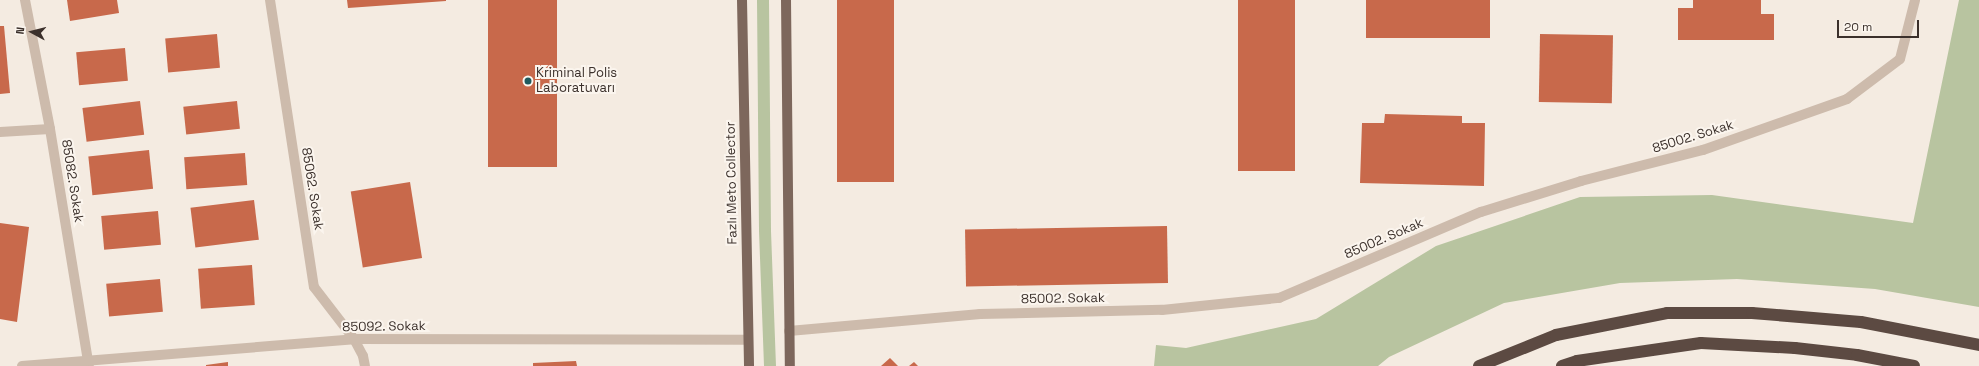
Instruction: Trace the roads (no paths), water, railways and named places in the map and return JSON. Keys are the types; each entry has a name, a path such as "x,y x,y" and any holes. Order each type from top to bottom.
{"highway":[{"path":"1479,366 1556,335 1667,313 1752,313 1861,322 1979,345"},
{"path":"1562,366 1577,361 1700,343 1795,348 1857,355 1914,366"}],"main road":[{"name":"Fazlı Meto Collector","path":"742,0 749,366"},
{"path":"786,0 790,366"}],"street":[{"name":"85082. Sokak","path":"25,0 50,129 89,363"},
{"name":"85062. Sokak","path":"270,0 314,287 354,339 363,356 365,366"},
{"name":"85002. Sokak","path":"790,331 980,314 1162,310 1279,298 1482,212 1581,181 1703,150 1847,99 1900,59 1915,0"},
{"path":"0,132 50,129"},
{"name":"85092. Sokak","path":"22,366 89,363 354,339 748,340"}],"place":[{"name":"Kriminal Polis Laboratuvarı","path":"528,81"}]}
